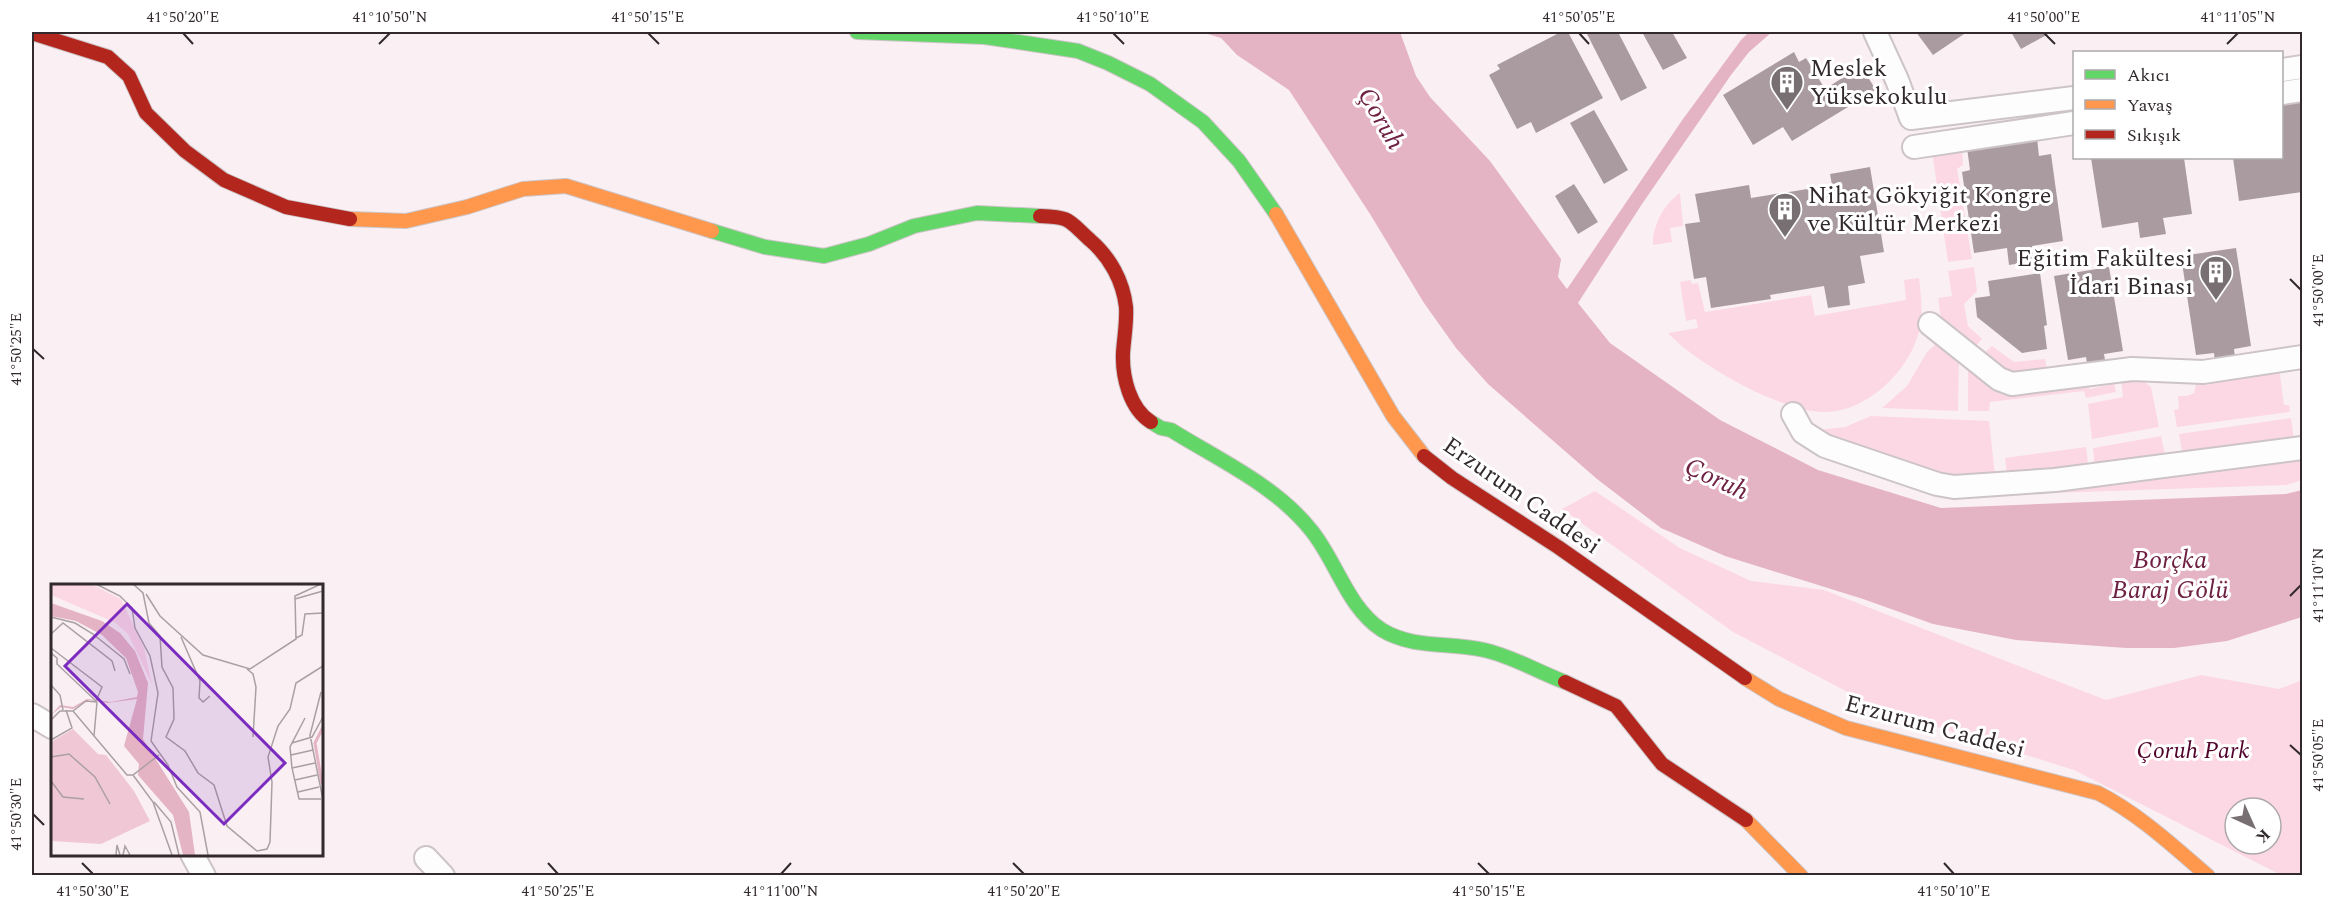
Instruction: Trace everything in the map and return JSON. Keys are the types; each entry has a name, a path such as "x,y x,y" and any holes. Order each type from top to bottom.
{"street":[{"name":"Erzurum Caddesi","path":"857,32 985,34 1078,51 1150,84 1203,123 1239,161 1263,195 1376,389 1409,439 1422,454 1452,478 1558,547 1728,668 1779,699 1846,728 2098,793 2120,804 2143,821 2208,876"},
{"path":"1875,32 1911,118 2073,98"},
{"path":"32,33 108,57 129,76 146,113 185,151 224,180 286,207 347,219 406,221 467,207 523,189 566,186 765,247 824,256 869,244 914,226 977,213 1065,217 1094,243 1118,273 1126,308 1123,357 1126,386 1136,409 1153,423 1171,430 1286,504 1311,531 1330,558 1353,602 1372,622 1398,638 1414,643 1465,646 1497,653 1616,706 1627,716 1648,749 1661,763 1752,825 1801,876"},
{"path":"2283,70 2302,67"},
{"path":"2283,93 2302,90"},
{"path":"1914,147 2073,123"},
{"path":"1930,324 1999,379 2012,384 2132,369 2203,372 2302,357"},
{"path":"1793,414 1803,432 1826,446 1927,481 1954,487 2055,480 2302,448"},
{"path":"32,715 51,726"},
{"path":"193,856 204,876"},
{"path":"426,858 443,876"}],"green space":[{"path":"1962,147 1963,165 1957,169 1972,259 1948,262 1932,151"},
{"path":"1680,193 1683,226 1670,228 1672,242 1653,245 1660,216"},
{"path":"1974,267 1977,291 1964,304 1968,326 1982,339 1974,348 1941,319 1938,298 1952,296 1948,271"},
{"path":"1919,278 1921,322 1908,358 1886,385 1858,404 1842,410 1826,412 1809,410 1765,396 1719,372 1699,359 1668,333 1698,328 1696,319 1686,321 1680,282 1690,280 1692,284 1698,283 1705,312 1811,295 1815,316 1906,300 1904,280"},
{"path":"1937,343 1959,358 1958,411 1882,408 1907,386 1927,352"},
{"path":"1992,346 2014,362 2045,359 2047,371 2012,375 1982,355"},
{"path":"1968,366 2088,383 2089,389 2114,384 2116,392 2086,398 2084,391 1990,402 1989,411 1968,411"},
{"path":"2279,368 2284,405 2289,405 2290,412 2177,427 2174,410 2179,409 2178,396 2194,393 2197,380"},
{"path":"2138,377 2151,387 2159,427 2092,439 2088,404 2123,397 2121,379"},
{"path":"1871,416 1989,421 1995,476 1943,476 1850,448 1818,430 1845,427"},
{"path":"2291,418 2294,440 2183,457 2179,434"},
{"path":"2161,436 2166,459 2095,469 2093,448"},
{"path":"2086,447 2089,470 2007,475 2005,458"},
{"path":"2302,455 2302,480 2286,485 2021,494"},
{"name":"Çoruh Park","path":"1595,491 1680,548 1751,581 1824,590 2106,700 2201,675 2279,689 2302,680 2302,875 2281,875 2244,856 2283,856 2283,796 2223,796 2223,846 2074,770 1880,709 1733,632 1562,509"}],"water":[{"name":"Borçka Baraj Gölü","path":"1201,32 1400,32 1416,76 1430,97 1490,161 1561,259 1558,277 1567,289 1683,119 1741,40 1749,32 1772,32 1749,52 1731,75 1642,204 1578,303 1610,343 1720,420 1818,470 1941,508 2286,494 2302,490 2302,617 2227,641 2174,648 2126,648 2016,640 1933,624 1863,599 1725,556 1661,528 1597,479 1488,384 1456,348 1424,303 1370,214 1289,90 1237,55 1221,38"}],"building":[{"path":"1561,32 1568,32 1603,98 1536,133 1531,122 1517,129 1489,75 1500,69 1497,65"},
{"path":"1586,32 1618,32 1647,88 1621,101"},
{"path":"1642,32 1672,32 1687,58 1663,70"},
{"path":"1916,32 1967,32 1933,55"},
{"path":"2011,32 2052,32 2021,49"},
{"name":"Meslek Yüksekokulu","path":"1794,52 1799,62 1806,58 1825,89 1861,66 1876,90 1792,141 1783,127 1753,145 1723,95"},
{"path":"2302,99 2302,192 2239,201 2233,159 2283,159 2283,102"},
{"path":"1594,110 1628,170 1604,184 1570,123"},
{"path":"2037,138 2039,156 2051,154 2063,241 2032,246 2034,261 2009,265 2007,248 1974,253 1962,172 1970,170 1967,148"},
{"path":"2091,159 2184,159 2192,214 2163,218 2166,234 2140,238 2138,222 2102,228"},
{"name":"Nihat Gökyiğit Kongre ve Kültür Merkezi","path":"1870,167 1884,252 1860,256 1865,283 1848,286 1850,305 1828,308 1824,286 1770,295 1771,299 1711,308 1706,277 1694,279 1685,224 1700,222 1695,194 1749,185 1751,198 1832,185 1830,174"},
{"path":"1574,184 1598,222 1578,234 1555,196"},
{"name":"Eğitim Fakültesi İdari Binası","path":"2236,248 2251,346 2234,349 2235,358 2215,361 2214,353 2196,355 2181,256"},
{"path":"2109,267 2123,351 2104,354 2105,360 2087,363 2086,357 2068,360 2054,276"},
{"path":"2040,273 2047,325 2044,326 2047,349 2022,353 1977,317 1975,298 1990,296 1988,281"}],"traffic: fast":[{"path":"857,32 985,37 1078,51 1108,63 1150,84 1203,122 1239,161 1276,214"},
{"path":"712,231 765,247 824,256 869,244 914,226 977,213 1040,216"},
{"path":"1151,422 1161,428 1171,430 1264,486 1297,514 1320,543 1351,597 1370,620 1382,630 1419,643 1471,648 1494,653 1565,682"}],"traffic: slow":[{"path":"350,219 406,221 467,207 523,189 566,186 712,231"},
{"path":"1276,214 1393,416 1424,456"},
{"path":"1745,678 1779,699 1846,728 2098,793 2142,821 2208,876"},
{"path":"1746,820 1801,876"}],"traffic: jam":[{"path":"32,33 108,57 129,76 146,113 185,151 224,180 286,207 350,219"},
{"path":"1040,216 1058,217 1073,224 1104,254 1119,279 1126,307 1123,353 1126,382 1133,401 1151,422"},
{"path":"1424,456 1452,478 1558,547 1745,678"},
{"path":"1565,682 1616,706 1662,764 1746,820"}],"place":[{"name":"Meslek Yüksekokulu","path":"1787,111"},
{"name":"Nihat Gökyiğit Kongre ve Kültür Merkezi","path":"1785,238"},
{"name":"Eğitim Fakültesi İdari Binası","path":"2216,301"}],"water label":[{"name":"Çoruh","path":"1382,118"},
{"name":"Çoruh","path":"1717,478"}]}
